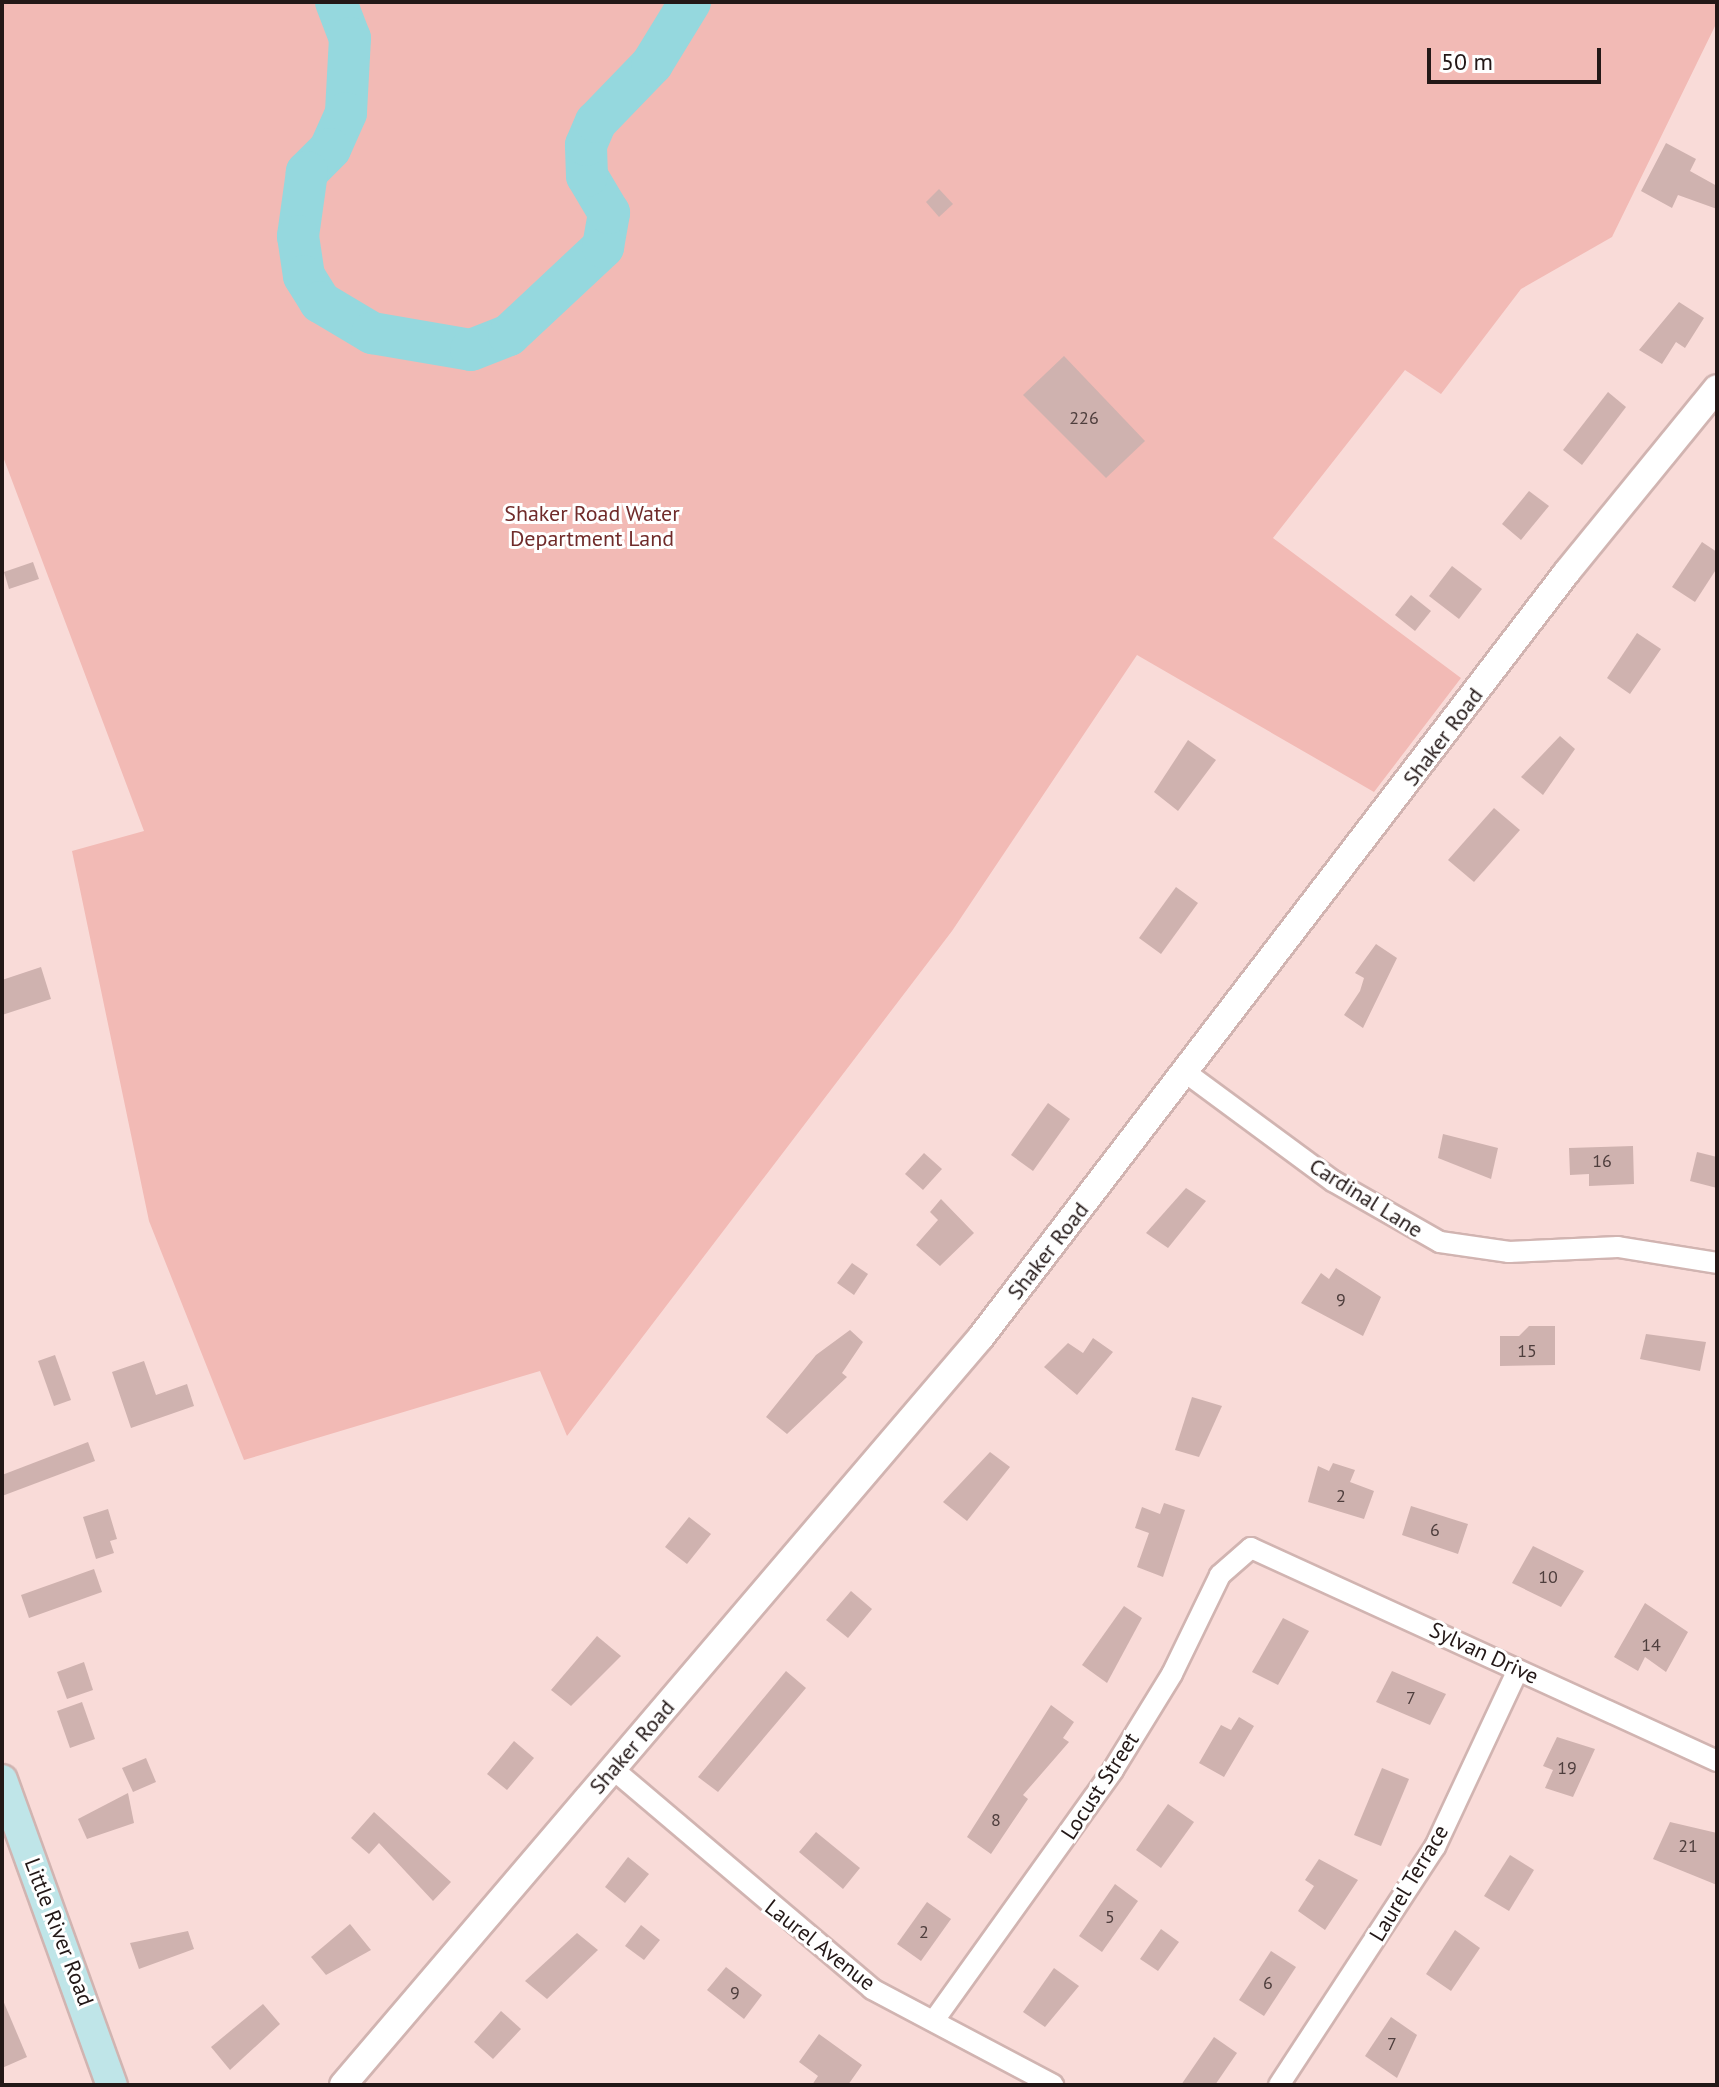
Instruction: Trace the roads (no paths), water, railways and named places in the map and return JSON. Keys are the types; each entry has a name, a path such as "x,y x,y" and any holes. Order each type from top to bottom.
{"main road":[{"name":"Little River Road","path":"2,1780 112,2085"}],"street":[{"name":"Shaker Road","path":"343,2085 981,1337 1591,540 1717,388"},
{"name":"Cardinal Lane","path":"1185,1072 1333,1181 1440,1242 1509,1252 1618,1247 1717,1263"},
{"name":"Sylvan Drive","path":"1251,1548 1717,1761"},
{"name":"Locust Street","path":"935,2019 1113,1770 1172,1674 1220,1575 1251,1548"},
{"name":"Laurel Terrace","path":"1279,2085 1435,1847 1518,1670"},
{"name":"Laurel Avenue","path":"613,1769 816,1947 872,1989 935,2019 1053,2085"}],"waterway":[{"path":"336,2 350,38 346,113 330,149 307,172 298,236 304,276 320,302 372,333 471,350 509,335 603,247 609,213 587,176 586,145 596,122 652,64 690,2"}],"park label":[{"name":"Shaker Road Water Department Land","path":"592,526"}]}
